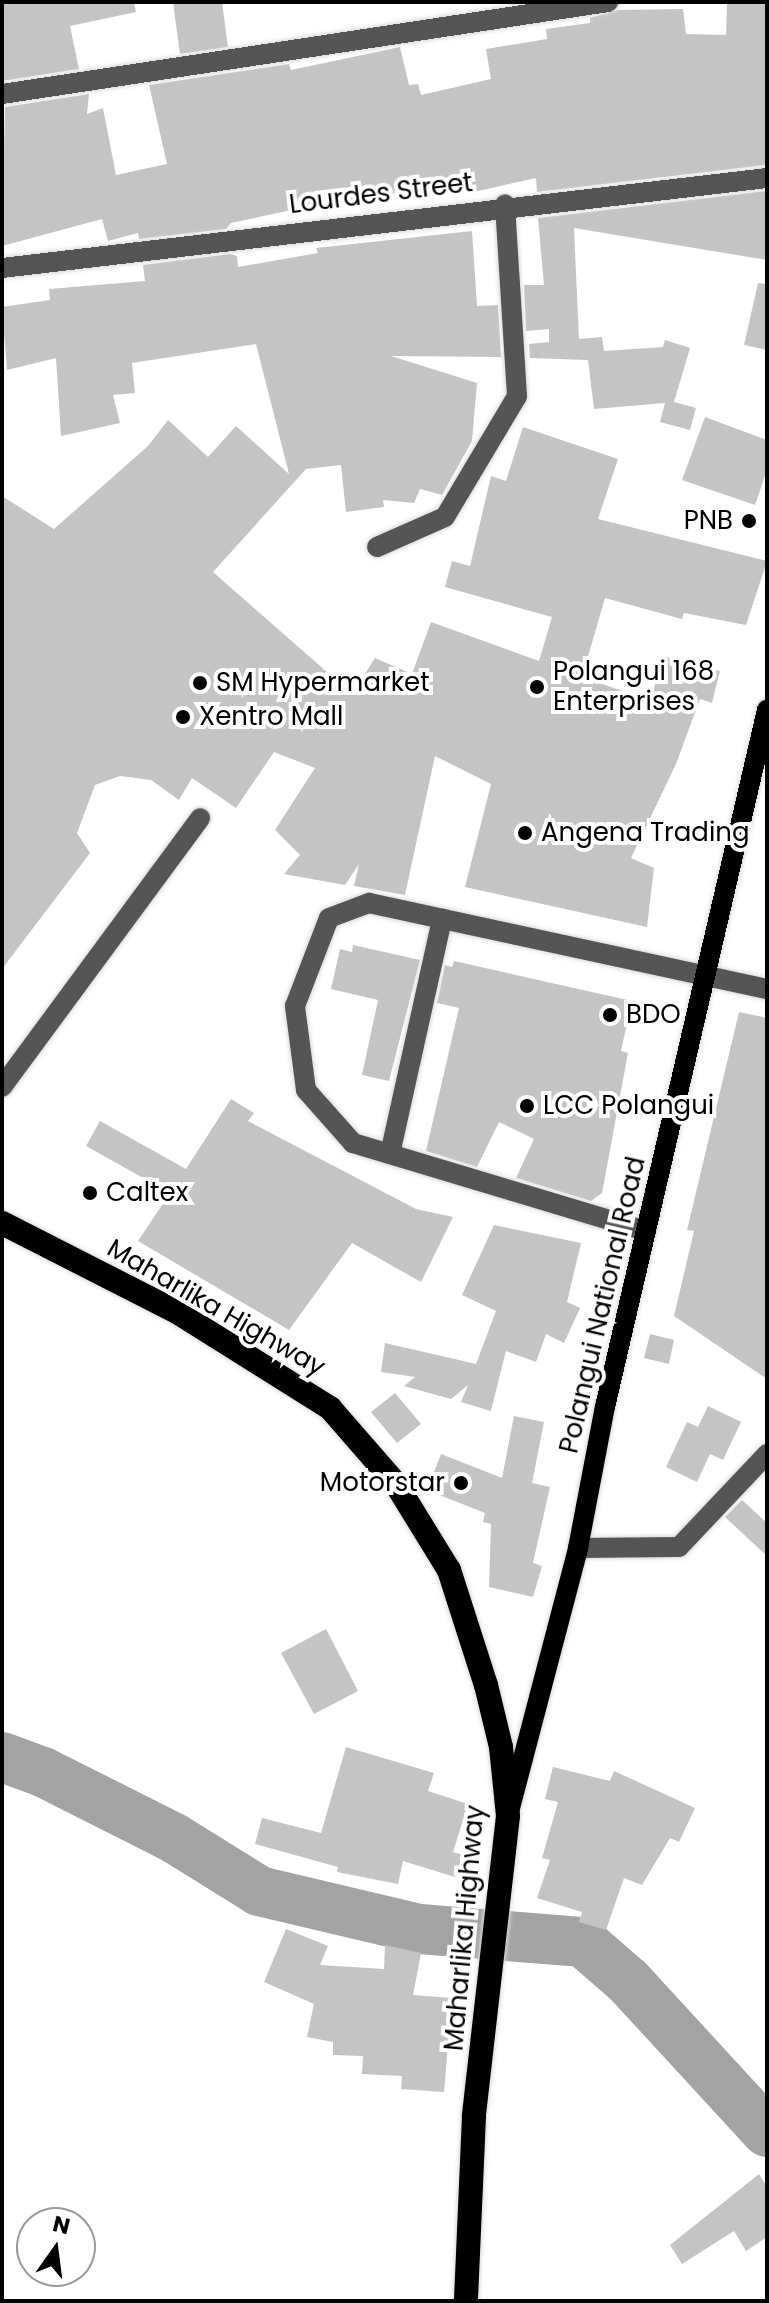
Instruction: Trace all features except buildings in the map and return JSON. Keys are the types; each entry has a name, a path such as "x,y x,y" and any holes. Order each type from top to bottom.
{"highway":[{"name":"Maharlika Highway","path":"2,1223 245,1351 330,1408 363,1442 421,1521 449,1570 471,1627 501,1747 508,1816 502,1896 474,2116 466,2301"}],"main road":[{"name":"Polangui National Road","path":"508,1816 578,1548 646,1231 767,710"}],"street":[{"path":"2,94 608,2"},
{"name":"Lourdes Street","path":"2,268 505,204 767,178"},
{"path":"377,547 445,517 517,396 505,204"},
{"path":"2,1087 200,818"},
{"path":"646,1231 353,1143 306,1090 295,1006 329,918 369,903 767,989"},
{"path":"390,1154 442,919"},
{"path":"578,1548 679,1547 767,1454"}],"waterway":[{"path":"2,1757 43,1772 174,1838 259,1891 420,1929 583,1942 628,1981 767,2132"}],"place":[{"name":"PNB","path":"749,521"},
{"name":"SM Hypermarket","path":"200,683"},
{"name":"Polangui 168 Enterprises","path":"537,687"},
{"name":"Xentro Mall","path":"183,717"},
{"name":"Angena Trading","path":"525,833"},
{"name":"BDO","path":"610,1015"},
{"name":"LCC Polangui","path":"527,1106"},
{"name":"Caltex","path":"90,1193"},
{"name":"Motorstar","path":"461,1483"}]}
